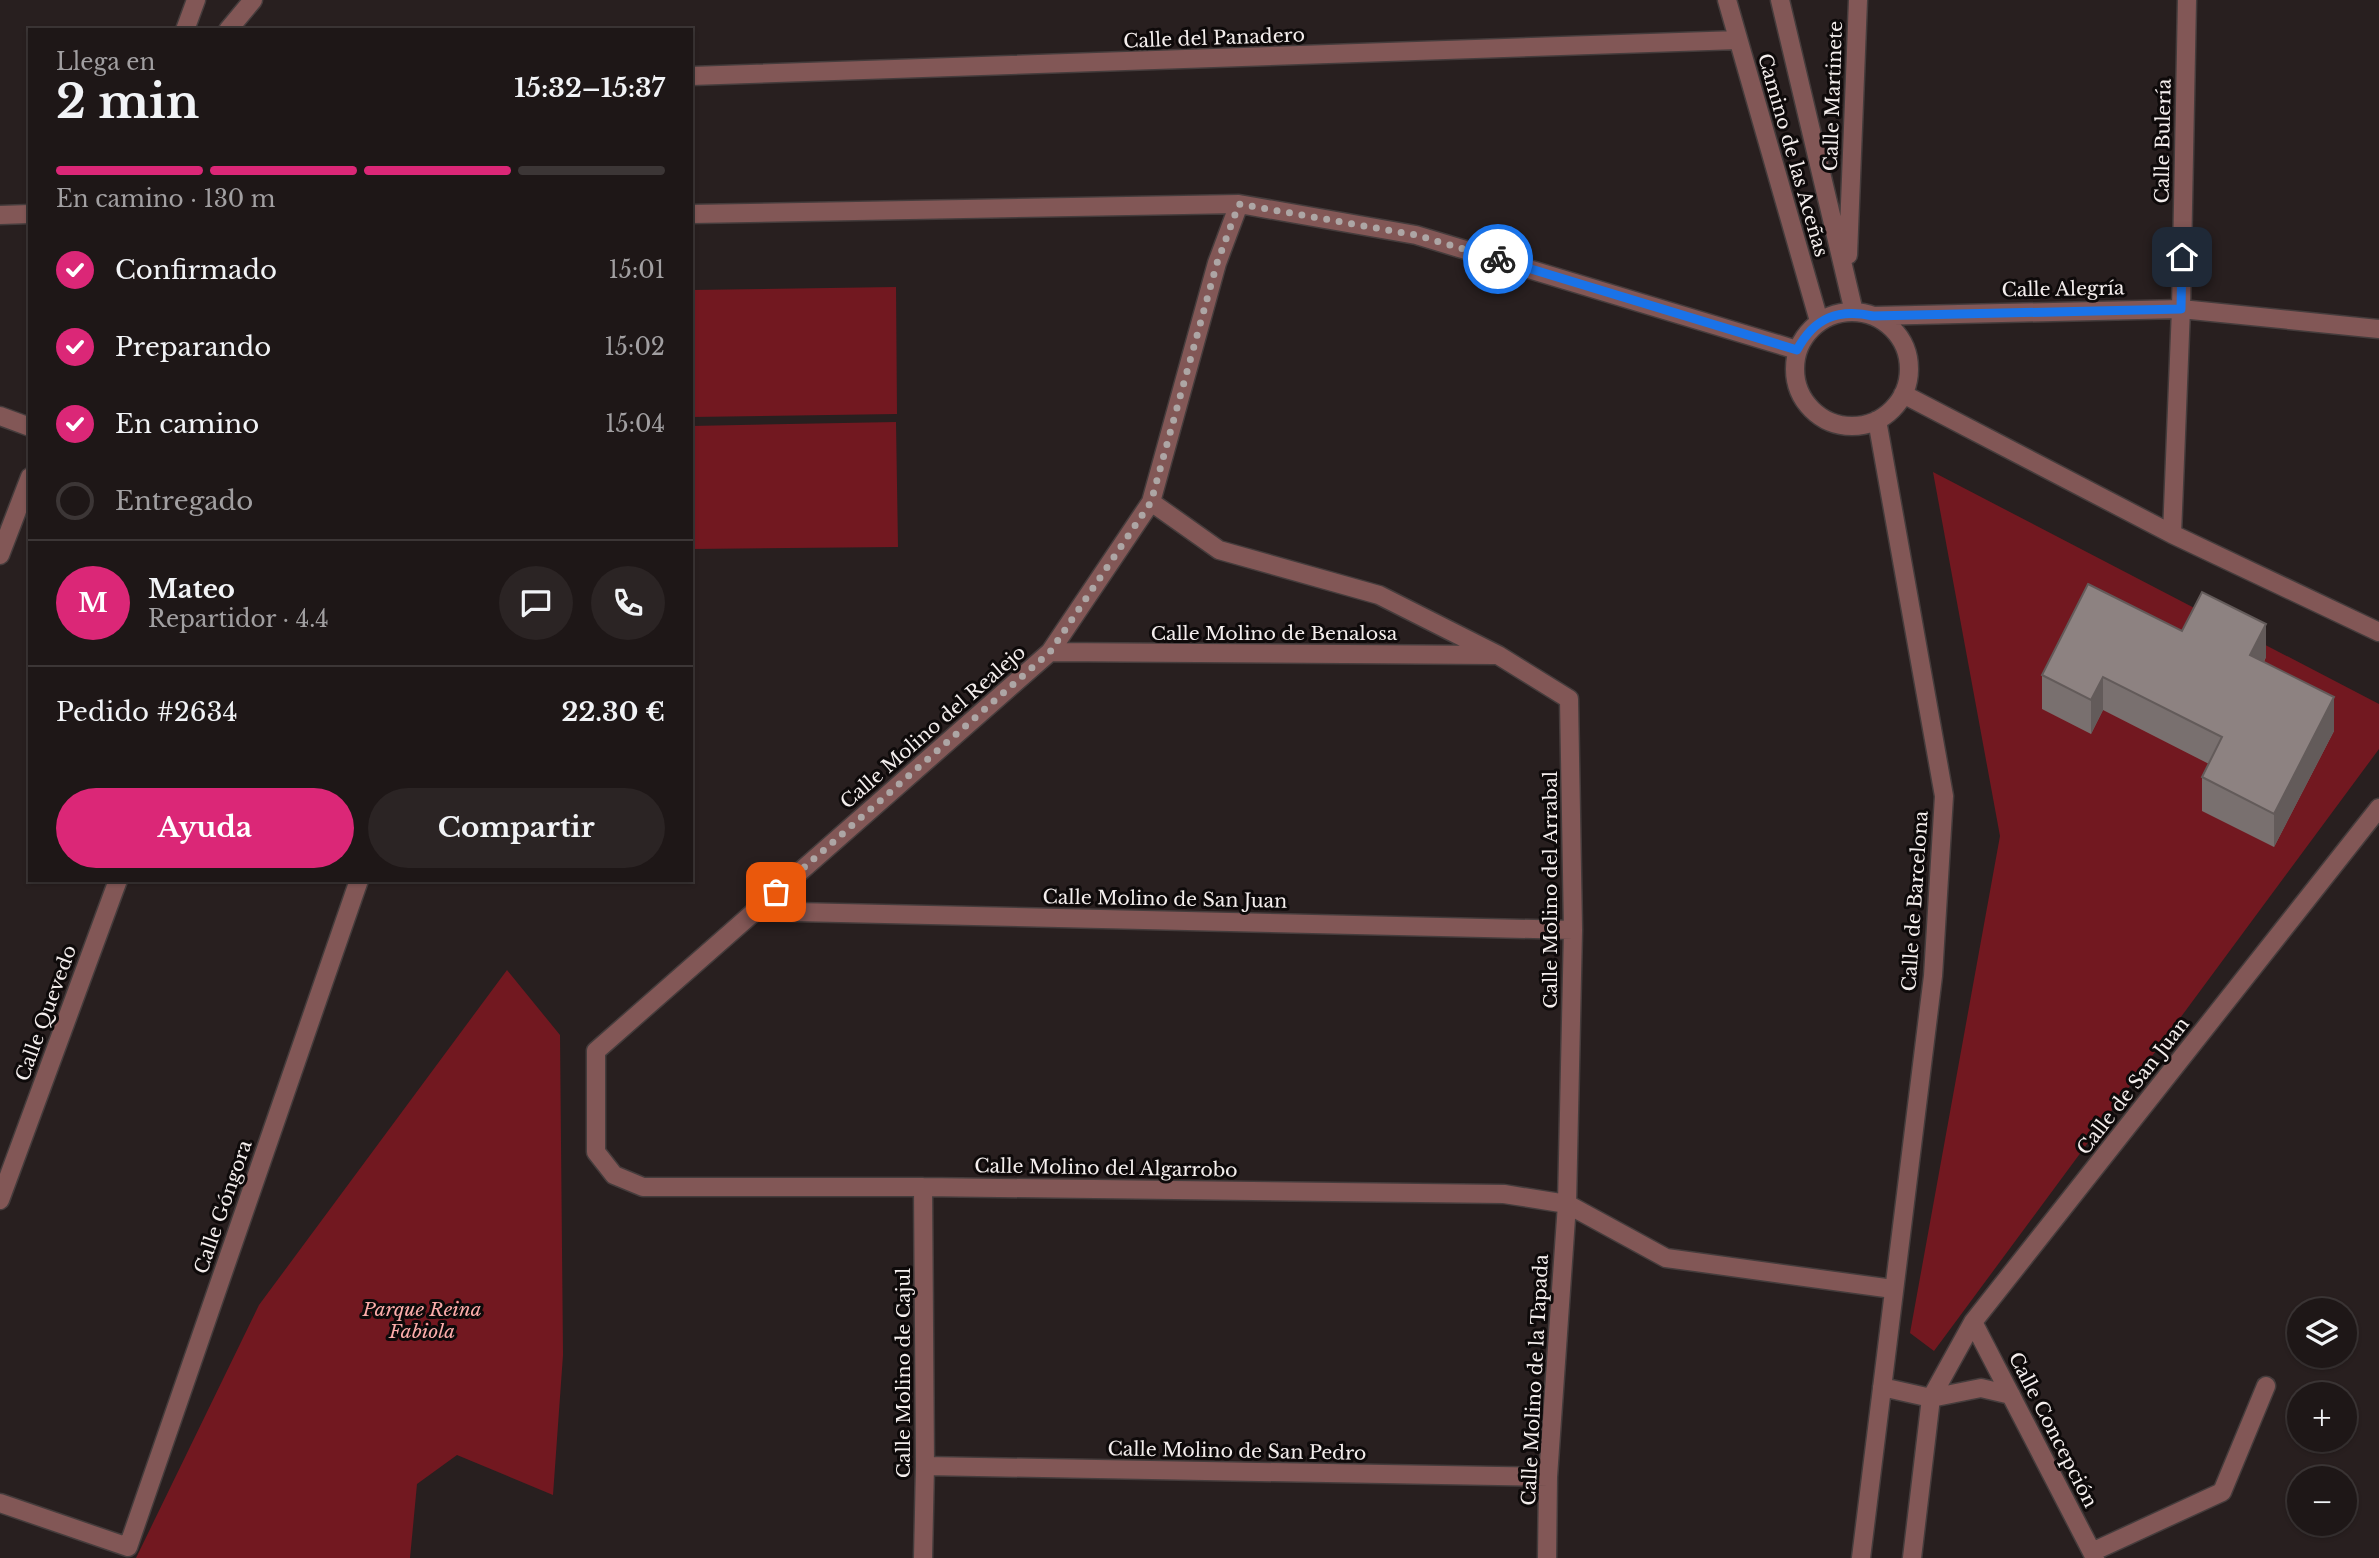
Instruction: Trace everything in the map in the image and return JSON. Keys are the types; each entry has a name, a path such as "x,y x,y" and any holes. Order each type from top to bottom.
{"street":[{"path":"186,28 196,0"},
{"path":"230,28 253,0"},
{"name":"Camino de las Aceñas","path":"1727,0 1819,321"},
{"path":"1780,0 1854,312"},
{"name":"Calle Martinete","path":"1847,277 1858,0"},
{"name":"Calle Bulería","path":"2172,534 2181,309 2187,0"},
{"name":"Calle del Panadero","path":"693,76 1738,40"},
{"path":"693,214 1239,204 1416,235 1797,350"},
{"name":"Calle Molino del Realejo","path":"643,1187 614,1175 596,1152 596,1051 1050,652 1151,502 1217,263 1239,204"},
{"path":"0,215 28,214"},
{"name":"Calle Alegría","path":"1873,316 2181,309 2379,329"},
{"path":"1854,312 1873,316 1895,332 1908,356 1909,375 1903,394 1892,410 1877,420 1858,425 1839,424 1821,417 1807,404 1798,387 1795,369 1797,350 1806,334 1819,321 1836,314 1854,312"},
{"path":"1903,394 2172,534 2379,632"},
{"path":"0,416 28,426"},
{"name":"Calle de Barcelona","path":"1861,1558 1933,976 1944,796 1877,420"},
{"path":"0,555 28,482"},
{"name":"Calle Molino del Arrabal","path":"1151,502 1219,550 1379,595 1498,655 1569,699 1573,930 1567,1204"},
{"name":"Calle Molino de Benalosa","path":"1050,652 1498,655"},
{"name":"Calle de San Juan","path":"1931,1398 1973,1322 2379,808"},
{"name":"Calle Quevedo","path":"0,1200 117,882"},
{"name":"Calle Góngora","path":"0,1503 128,1547 358,882"},
{"name":"Calle Molino de San Juan","path":"755,911 1573,930"},
{"name":"Calle Molino del Algarrobo","path":"643,1187 923,1187 1504,1194 1567,1204"},
{"name":"Calle Molino de Cajul","path":"923,1187 923,1558"},
{"path":"1567,1204 1666,1258 1893,1289"},
{"name":"Calle Molino de la Tapada","path":"1547,1558 1548,1477 1567,1204"},
{"name":"Calle Concepción","path":"1973,1322 2094,1555"},
{"path":"2094,1555 2222,1492 2266,1386"},
{"path":"1882,1387 1931,1398 1981,1388 2011,1395"},
{"path":"1912,1558 1931,1398"},
{"name":"Calle Molino de San Pedro","path":"925,1466 1548,1477"}],"green space":[{"path":"896,287 897,414 693,417 693,290"},
{"path":"896,422 898,547 693,549 693,426"},
{"path":"1933,472 2379,704 2379,749 1934,1351 1910,1333 2000,836"},
{"name":"Parque Reina Fabiola","path":"507,970 560,1035 563,1355 553,1495 457,1455 417,1484 410,1558 136,1558 259,1305"}],"building":[{"path":"2088,584 2182,631 2202,592 2266,624 2250,655 2334,697 2274,814 2202,777 2222,737 2103,677 2091,700 2042,675"}],"way so far":[{"path":"776,892 1050,652 1079,609 1151,502 1217,263 1239,204 1416,235 1498,259"}],"route":[{"path":"1498,259 1797,350 1806,334 1819,321 1836,314 1854,312 1873,316 1945,312 2181,309 2182,257"}]}
